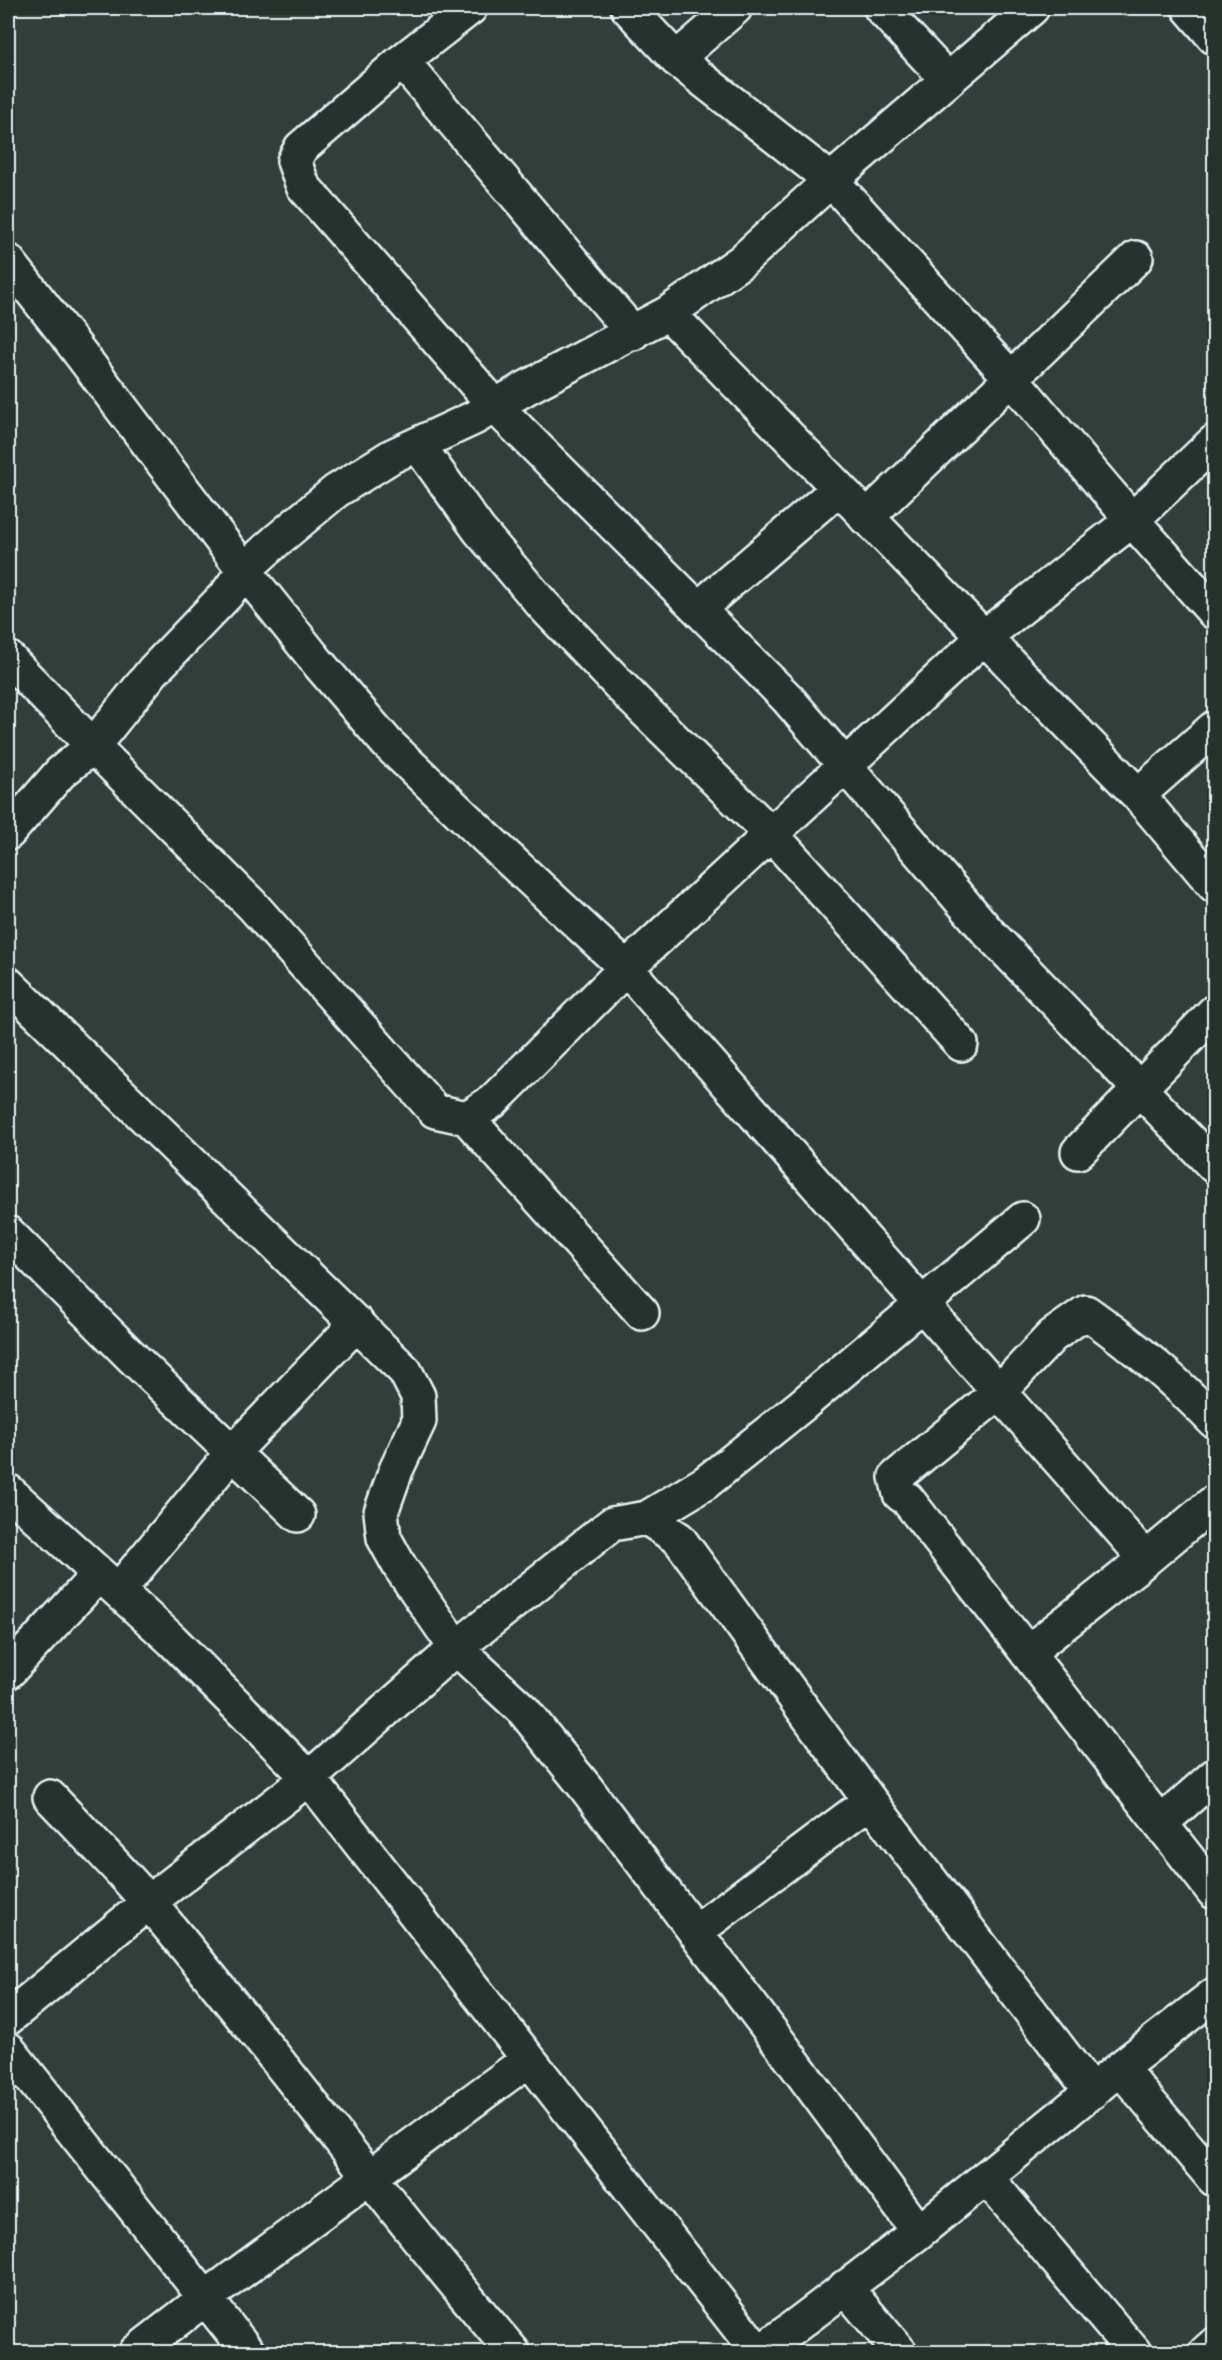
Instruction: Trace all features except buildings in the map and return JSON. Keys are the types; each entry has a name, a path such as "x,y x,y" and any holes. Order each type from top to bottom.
{"street":[{"path":"470,8 402,61 301,148 294,161 303,186 495,406 787,698 988,932 1215,1166"},
{"path":"628,8 676,59 831,180 1011,378 1132,520 1215,612"},
{"path":"676,59 735,8"},
{"path":"881,8 947,79"},
{"path":"8,833 60,773 93,746 153,670 227,594 244,570 336,491 392,456 495,406 668,313 742,261 831,180 1032,8"},
{"path":"1189,8 1215,37"},
{"path":"402,61 633,333"},
{"path":"866,518 1136,258"},
{"path":"8,261 244,570 319,664 387,743 626,968 1146,1559"},
{"path":"668,313 1138,795 1215,885"},
{"path":"418,445 479,530 543,605 634,700 771,834 961,1044"},
{"path":"467,1118 493,1101 626,968 983,638 1132,520 1213,447"},
{"path":"698,609 838,489"},
{"path":"8,658 252,905 435,1111 467,1118 642,1313"},
{"path":"1138,795 1215,728"},
{"path":"8,984 405,1371 418,1396 419,1421 396,1470 381,1512 384,1538 400,1567 456,1648 524,1711 586,1788 919,2232"},
{"path":"1078,1152 1215,1012"},
{"path":"8,2018 148,1902 309,1778 456,1648 612,1524 647,1518 705,1483 1023,1219"},
{"path":"8,1233 133,1358 298,1515"},
{"path":"1215,1421 1187,1392 1142,1352 1086,1312 1052,1335 998,1393 896,1477 900,1494 907,1499 1215,1892"},
{"path":"8,1672 109,1583 357,1323"},
{"path":"8,1491 172,1640 309,1778 759,2352 919,2232 1120,2068 1215,1995"},
{"path":"1027,1653 1215,1502"},
{"path":"647,1518 679,1539 870,1801 1092,2092"},
{"path":"1161,1823 1215,1776"},
{"path":"50,1797 148,1902 444,2272 513,2352"},
{"path":"695,1932 870,1801"},
{"path":"8,2049 248,2352"},
{"path":"136,2352 204,2299 528,2060"},
{"path":"1120,2068 1215,2180"},
{"path":"986,2177 1134,2352"},
{"path":"845,2286 900,2352"},
{"path":"1206,2352 1215,2345"}]}
